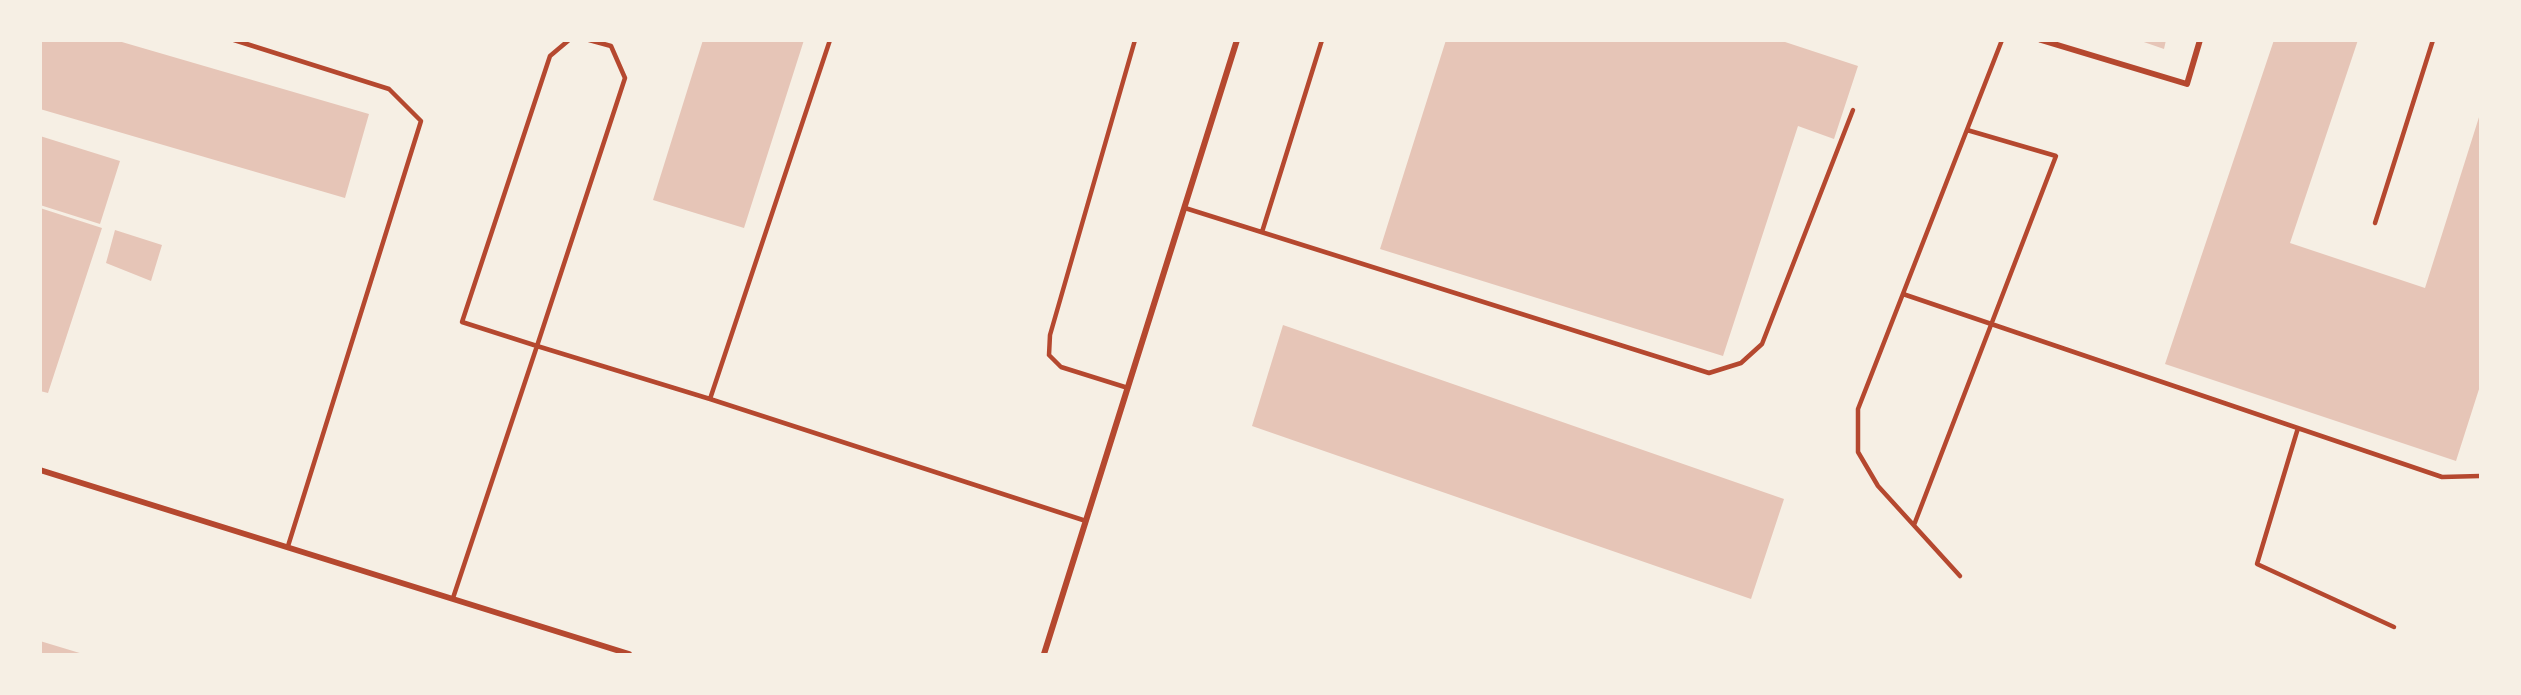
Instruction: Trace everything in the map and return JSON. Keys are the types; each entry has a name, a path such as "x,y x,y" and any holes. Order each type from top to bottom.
{"street":[{"path":"1044,654 1237,40"},
{"path":"2041,40 2187,84 2200,40"},
{"path":"40,470 629,654"}],"lane":[{"path":"234,40 389,89 421,121 288,546"},
{"path":"569,40 550,56 462,322 710,399 1086,521"},
{"path":"453,598 625,78 611,46 589,40"},
{"path":"710,399 830,40"},
{"path":"1128,388 1060,367 1050,356 1050,335 1135,40"},
{"path":"1262,232 1322,40"},
{"path":"1960,576 1878,486 1858,452 1858,409 2002,40"},
{"path":"2375,223 2433,40"},
{"path":"1185,208 1709,373 1741,363 1762,344 1853,110"},
{"path":"1914,525 2056,156 1967,130"},
{"path":"1903,294 2442,477 2481,476"},
{"path":"2298,428 2257,564 2394,627"}],"building":[{"path":"40,40 115,40 369,114 345,198 40,109"},
{"path":"703,40 804,40 744,228 653,200"},
{"path":"1446,40 1779,40 1858,66 1834,139 1798,126 1723,356 1380,249"},
{"path":"2138,40 2166,40 2164,49"},
{"path":"2274,40 2358,40 2290,243 2425,288 2480,114 2480,386 2456,461 2165,364"},
{"path":"40,136 120,161 100,224 40,205"},
{"path":"40,208 102,228 48,393 40,391"},
{"path":"115,230 162,245 151,281 106,263"},
{"path":"1283,325 1784,499 1751,599 1252,426"},
{"path":"40,641 83,654 40,654"}]}
